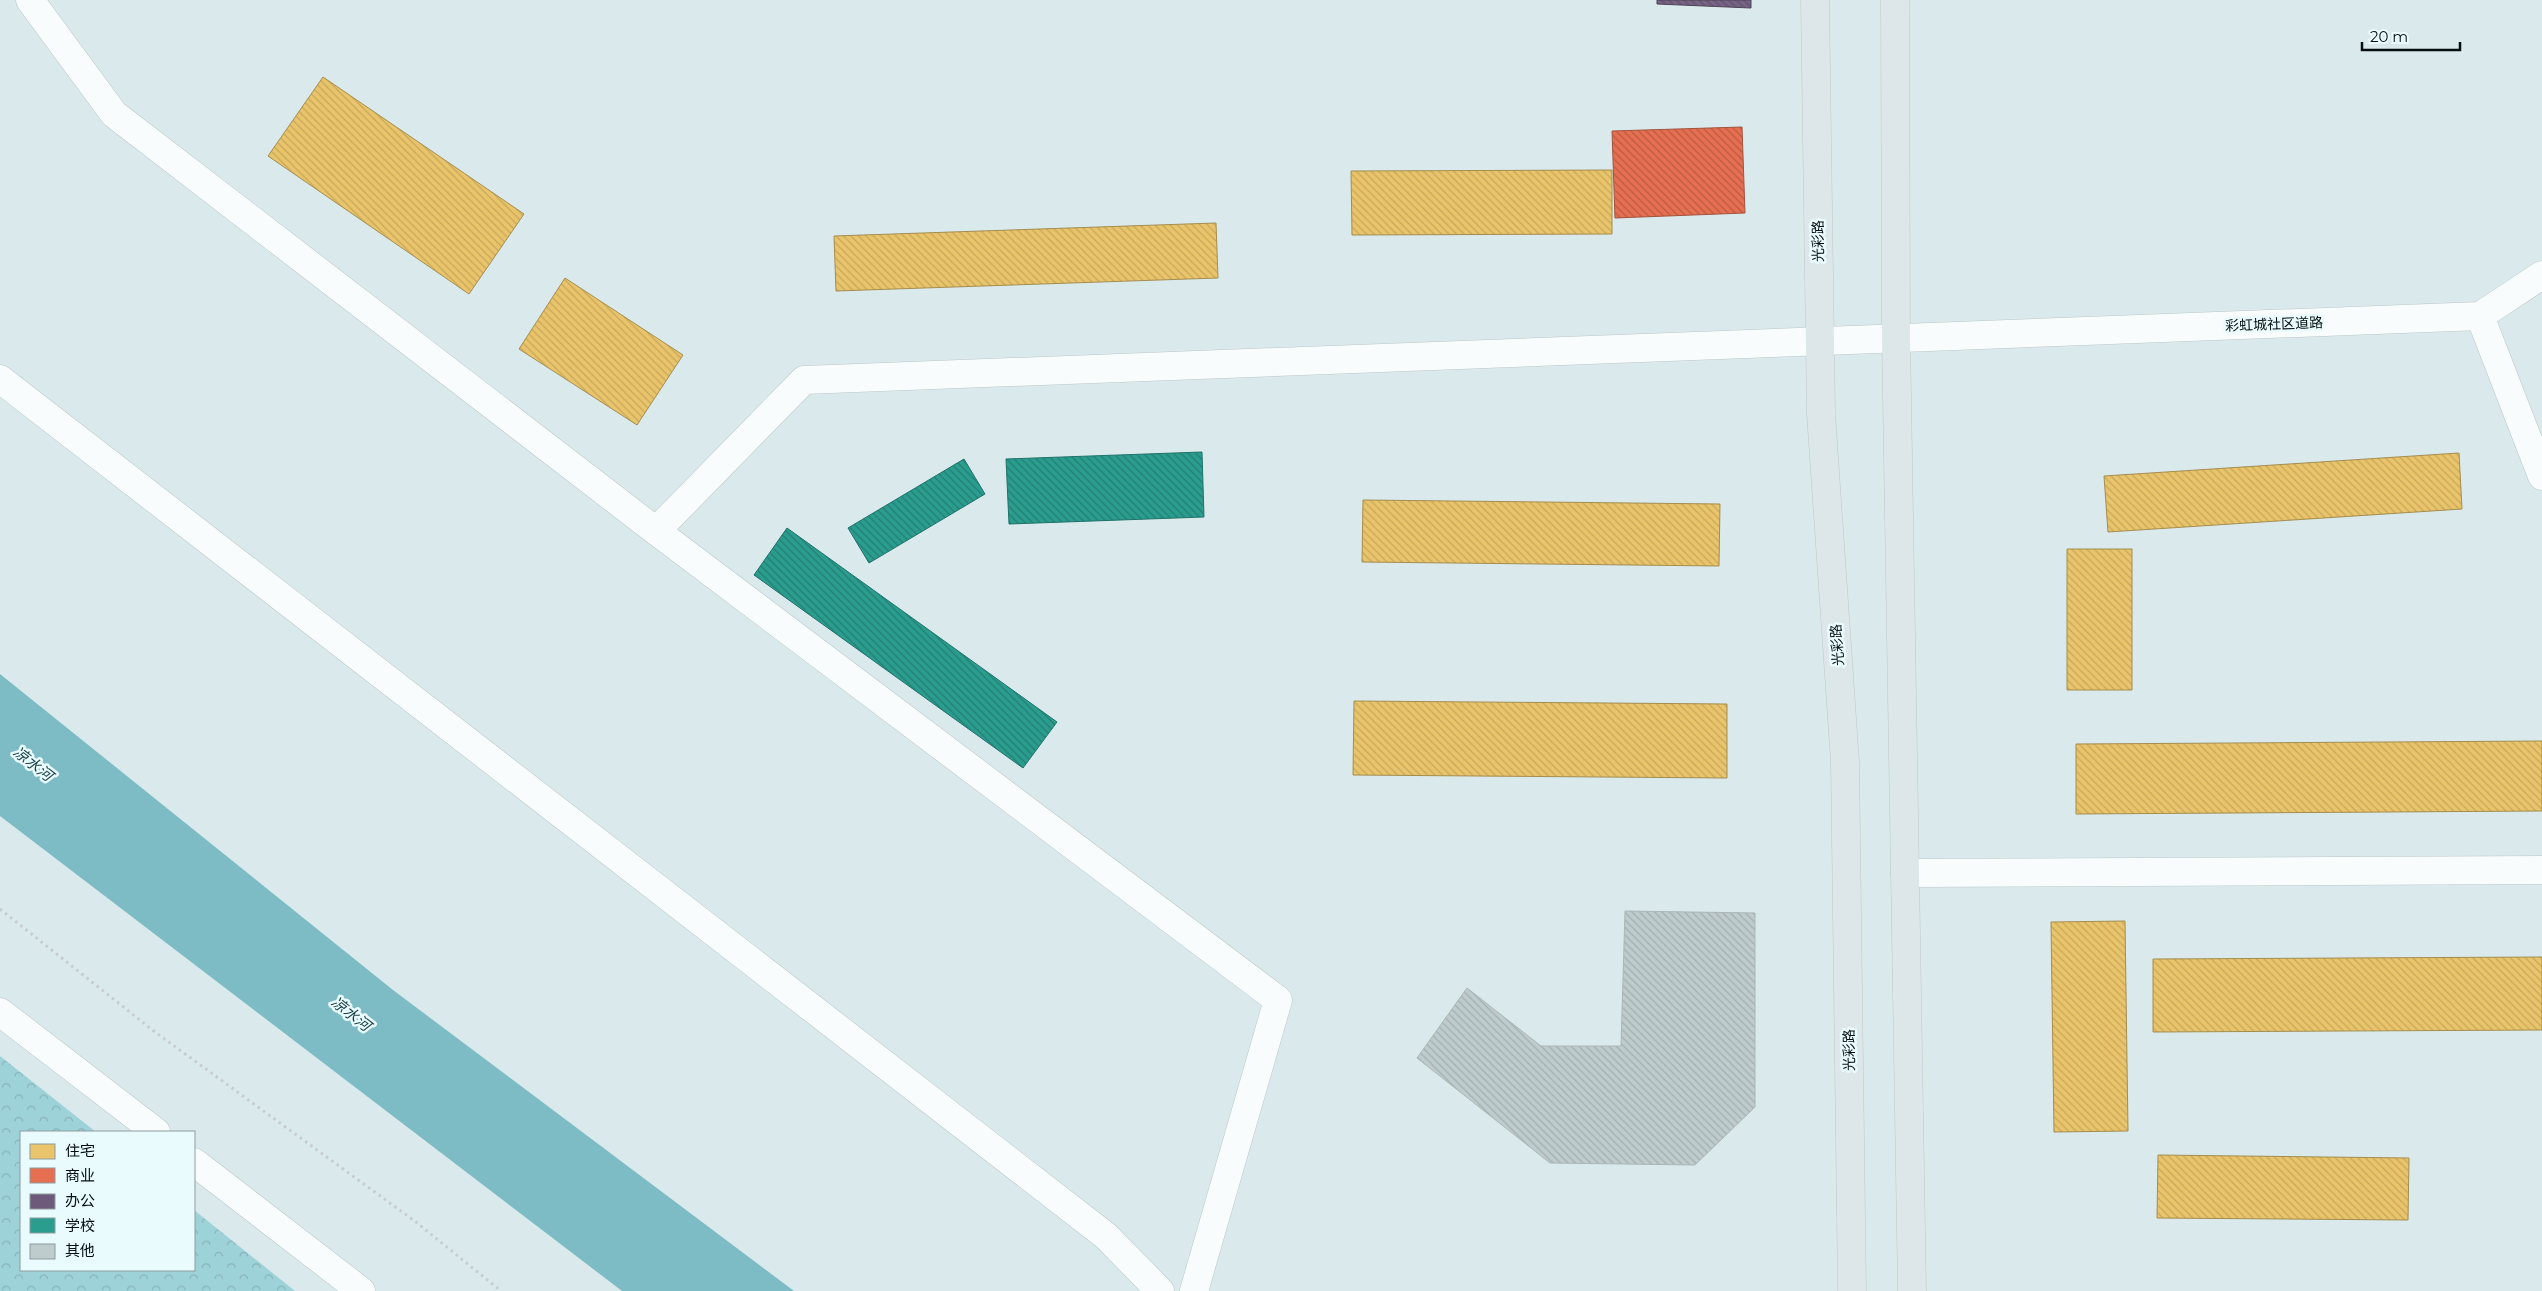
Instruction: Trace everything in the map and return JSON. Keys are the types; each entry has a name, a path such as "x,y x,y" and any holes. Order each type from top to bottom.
{"main road":[{"name":"光彩路","path":"1815,0 1818,341 1845,762 1852,1291"},
{"path":"1895,0 1896,338 1912,1291"}],"street":[{"path":"30,0 114,114 656,531 1278,1000 1194,1291"},
{"path":"2542,274 2480,316 2542,476"},
{"name":"彩虹城社区道路","path":"656,531 804,380 2480,316"},
{"path":"0,379 1106,1236 1160,1291"},
{"path":"1905,873 2542,870"},
{"path":"0,1012 155,1131"},
{"path":"195,1163 361,1291"}],"path":[{"path":"0,908 156,1032 416,1222 501,1291"}],"green space":[{"path":"0,1056 95,1131 20,1131 20,1271 195,1271 195,1211 295,1291 0,1291"}],"water":[{"name":"凉水河","path":"0,674 393,990 794,1291 622,1291 0,816"}],"building: 住宅":[{"path":"323,77 524,214 469,294 268,156"},
{"path":"1612,170 1612,234 1352,235 1351,171"},
{"path":"1216,223 1218,278 836,291 834,236"},
{"path":"565,278 683,355 637,425 519,349"},
{"path":"2459,453 2462,509 2108,532 2104,476"},
{"path":"1363,500 1720,504 1719,566 1362,562"},
{"path":"2067,549 2132,549 2132,690 2067,690"},
{"path":"1354,701 1727,704 1727,778 1353,775"},
{"path":"2542,741 2542,811 2076,814 2076,744"},
{"path":"2125,921 2128,1131 2054,1132 2051,922"},
{"path":"2542,957 2542,1030 2153,1032 2153,959"},
{"path":"2158,1155 2409,1158 2408,1220 2157,1218"}],"building: 商业":[{"path":"1742,127 1745,213 1615,218 1612,131"}],"building: 办公":[{"path":"1657,0 1751,0 1751,8 1657,4"}],"building: 学校":[{"path":"1202,452 1204,517 1009,524 1006,459"},
{"path":"964,459 985,494 869,563 848,528"},
{"path":"787,528 1057,722 1023,768 754,575"}],"building: 其他":[{"path":"1625,911 1755,913 1755,1107 1695,1165 1550,1163 1417,1058 1467,988 1541,1046 1621,1046"}]}
